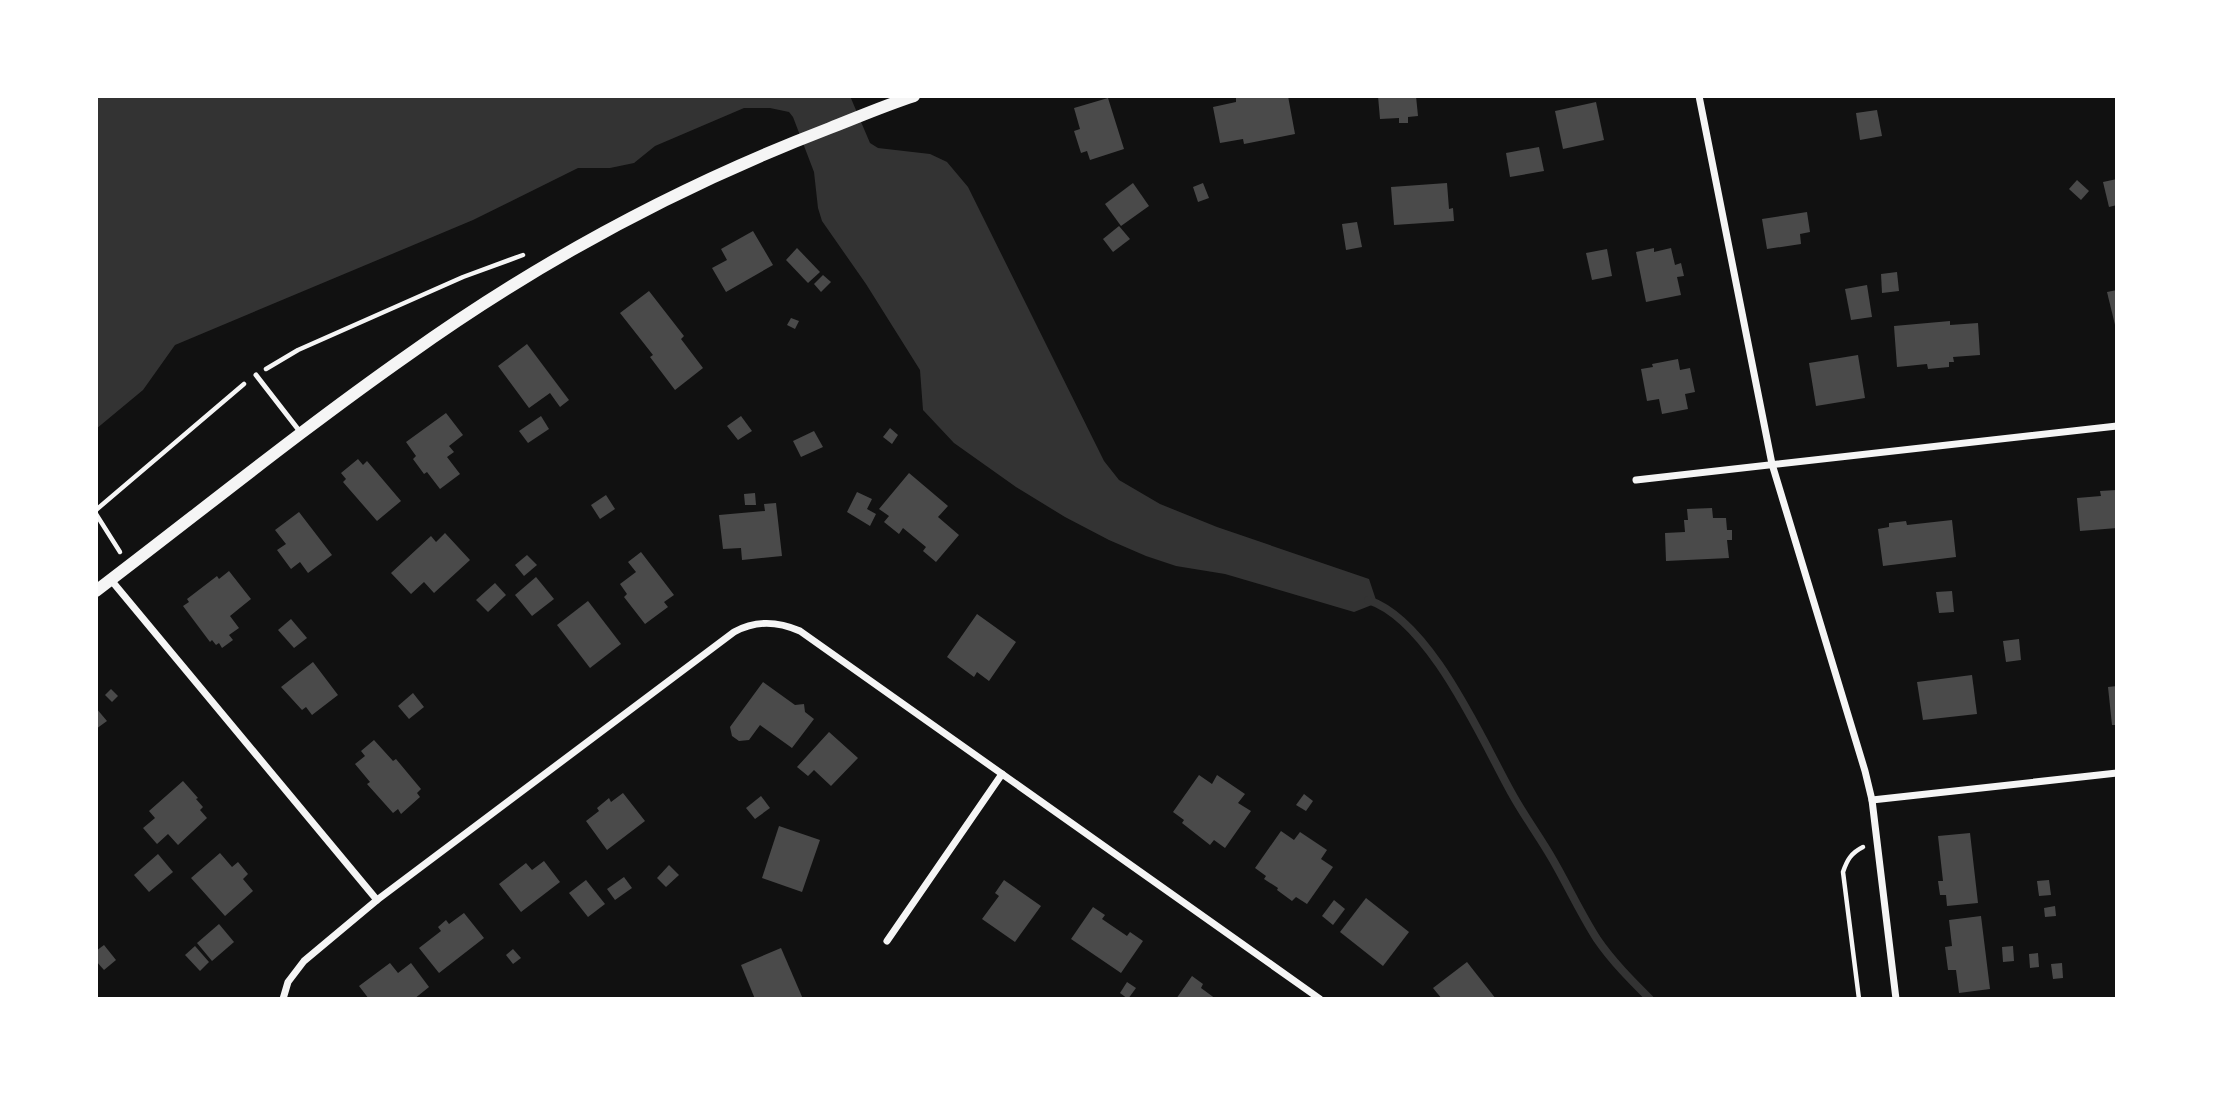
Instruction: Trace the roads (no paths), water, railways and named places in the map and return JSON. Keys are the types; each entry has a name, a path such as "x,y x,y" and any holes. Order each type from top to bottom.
{"street":[{"path":"96,591 408,354 565,254 675,195 738,165 914,96"},
{"path":"1699,96 1772,464 1859,747 1872,800 1896,999"},
{"path":"1636,480 2117,426"},
{"path":"111,580 377,900"},
{"path":"283,999 288,982 304,961 377,900 734,632 755,624 778,623 800,631 1320,999"},
{"path":"1872,800 2117,773"},
{"path":"887,941 1002,774"}],"lane":[{"path":"256,375 301,433"}],"waterway":[{"path":"1368,600 1391,612 1433,655 1452,683 1585,920 1615,963 1650,999"}]}
